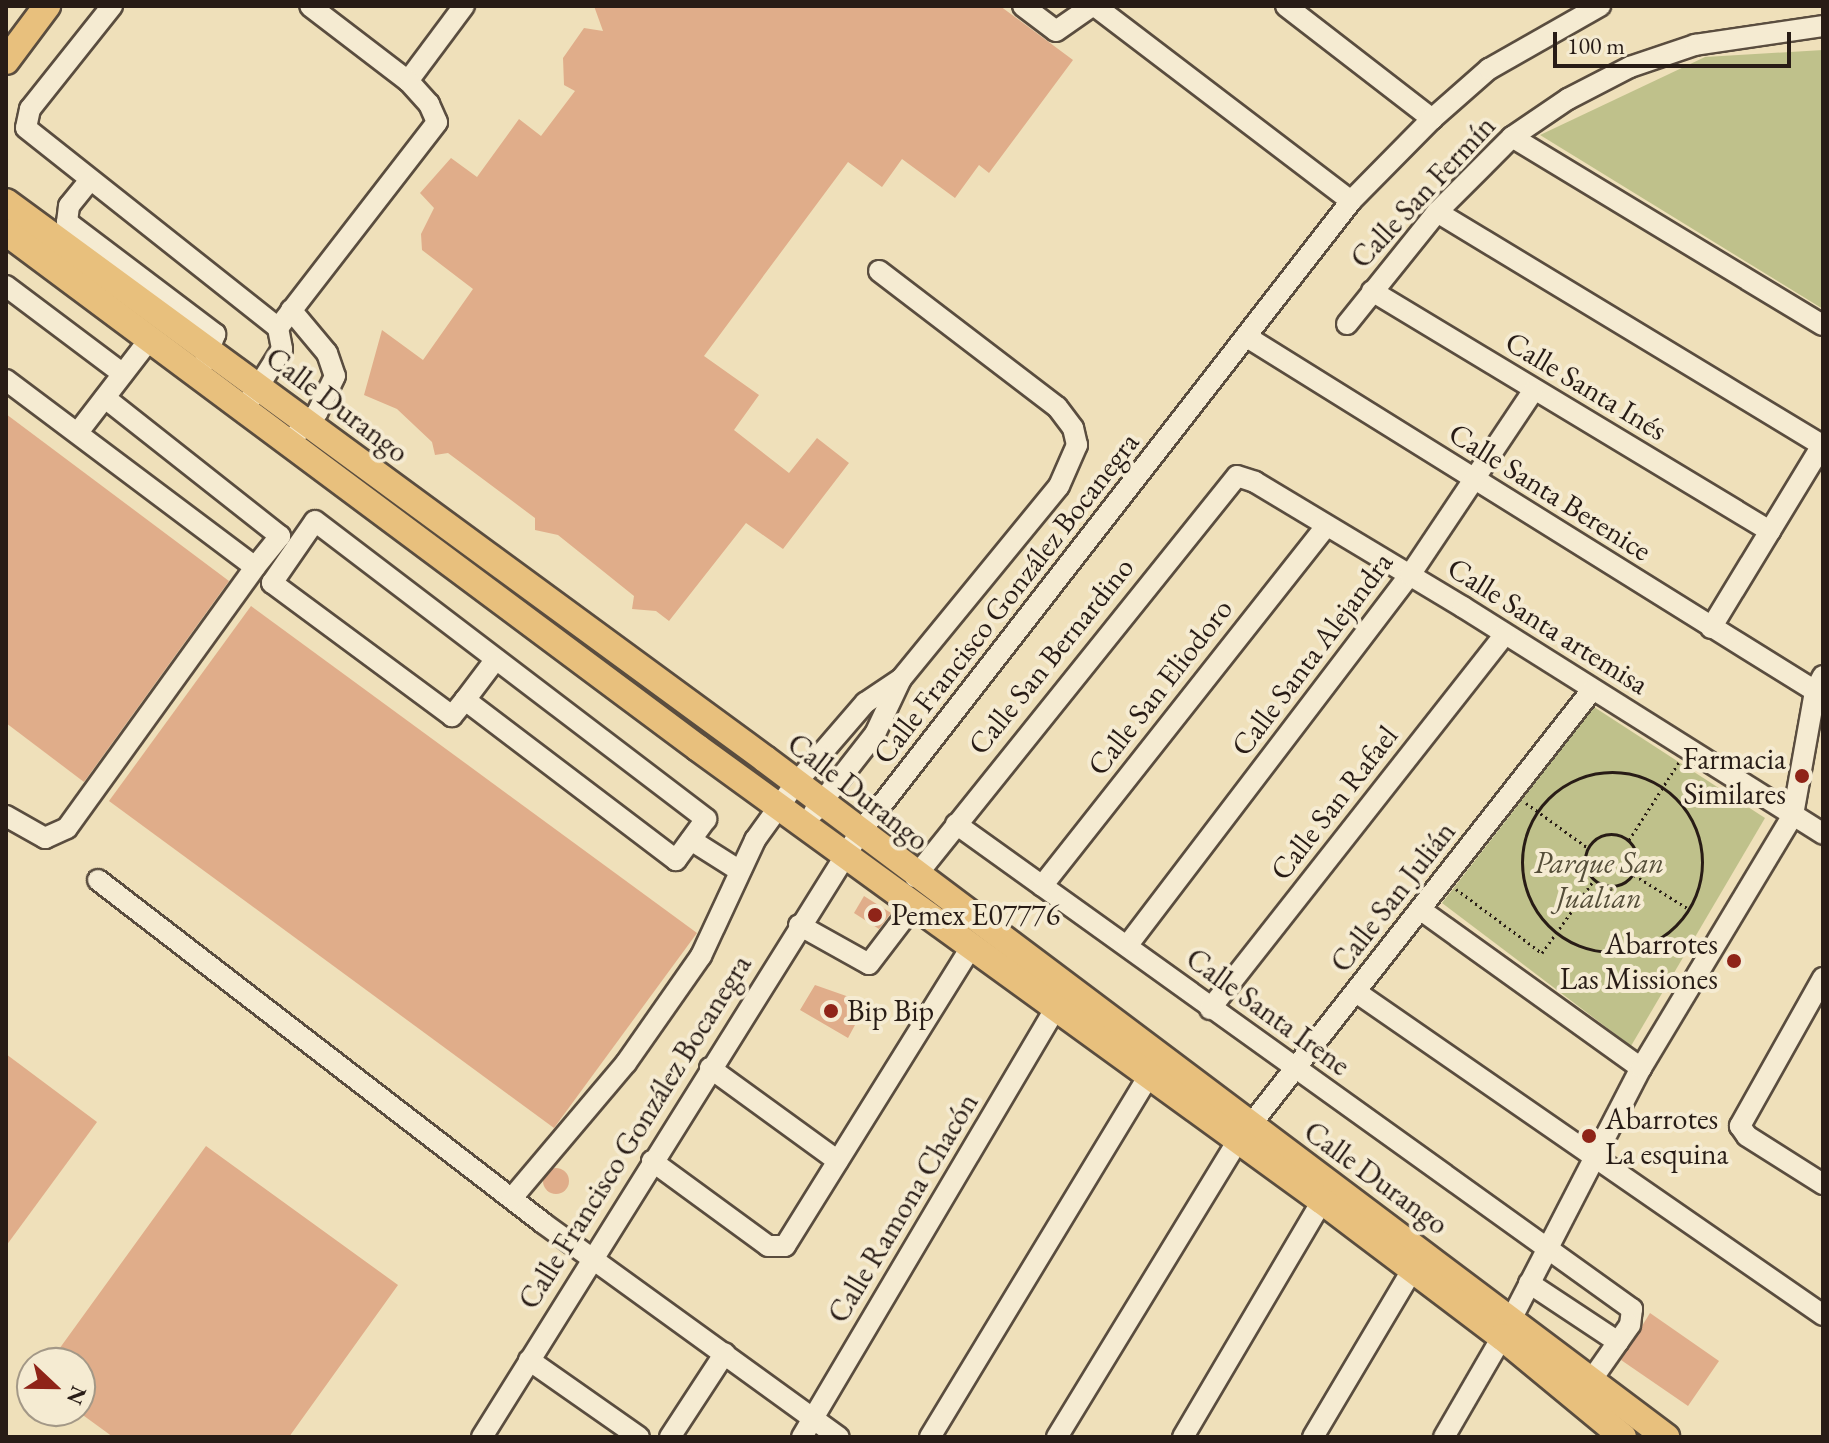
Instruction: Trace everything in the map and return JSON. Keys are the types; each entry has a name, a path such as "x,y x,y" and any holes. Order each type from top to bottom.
{"main road":[{"path":"6,61 47,6"},
{"name":"Calle Durango","path":"6,202 796,783 821,803 852,844 914,905 1147,1078 1244,1133 1322,1201 1412,1270 1592,1379 1666,1437"},
{"name":"Calle Durango","path":"6,232 779,807 805,825 852,844 915,877 1244,1133 1507,1327 1623,1437"}],"street":[{"path":"112,6 26,121 30,132 278,328 282,349 243,409"},
{"path":"278,328 434,131 435,113 408,81 310,6"},
{"path":"408,81 464,6"},
{"path":"1023,6 1056,31 1094,6 1351,201"},
{"path":"1286,6 1432,119"},
{"name":"Calle Francisco González Bocanegra","path":"482,1437 852,844 1351,201 1432,119 1489,69 1600,6"},
{"name":"Calle San Fermín","path":"1347,324 1437,212 1512,137 1630,67 1695,45 1823,26"},
{"path":"1512,137 1823,325"},
{"path":"90,180 69,206 67,222 208,328 216,338 211,352 196,374"},
{"path":"1437,212 1823,445 1711,628"},
{"path":"805,825 875,734 901,679 1059,486 1077,445 1073,428 1057,407 879,271"},
{"path":"6,286 123,374"},
{"name":"Calle Santa Inés","path":"1372,291 1533,391 1770,531"},
{"path":"285,442 308,423 331,392 335,376 327,353 291,310"},
{"name":"Calle Santa Berenice","path":"1247,337 1711,628 1820,688"},
{"path":"79,431 149,340"},
{"path":"6,380 79,431 255,567"},
{"name":"Calle Santa Alejandra","path":"1127,946 1410,575 1476,481 1533,391"},
{"path":"6,816 45,838 67,828 280,536 105,398"},
{"name":"Calle Santa artemisa","path":"1237,476 1410,575 1823,834"},
{"name":"Calle San Bernardino","path":"915,877 1237,476"},
{"path":"465,700 676,860 706,819 315,521 272,583 452,716 496,659"},
{"name":"Calle San Eliodoro","path":"1042,886 1326,526"},
{"name":"Calle San Rafael","path":"1210,1009 1504,635"},
{"path":"512,1198 659,1017 701,956 740,871 796,783 865,703 901,679"},
{"path":"1444,1437 1507,1327 1641,1068 1793,815 1820,688"},
{"name":"Calle San Julián","path":"1057,1437 1244,1133 1592,690"},
{"name":"Calle Santa Irene","path":"956,824 1632,1309 1630,1325 1618,1342"},
{"path":"691,840 740,871"},
{"path":"98,880 512,1198 839,1437"},
{"path":"799,925 869,964 914,905"},
{"path":"1421,910 1641,1068"},
{"path":"652,1161 768,1246 780,1249 971,947"},
{"path":"1823,978 1740,1126 1747,1136 1823,1184"},
{"path":"1356,992 1593,1159 1823,1315"},
{"name":"Calle Ramona Chacón","path":"802,1437 1055,1009"},
{"path":"710,1068 838,1161"},
{"path":"930,1437 1147,1078"},
{"path":"1183,1437 1322,1201"},
{"path":"1313,1437 1412,1270"},
{"path":"1529,1283 1618,1342 1592,1379"},
{"path":"670,1437 725,1353"},
{"path":"529,1360 639,1437"}],"path":[{"path":"1628,841 1688,749"},
{"path":"1605,771 1645,777 1663,787 1683,806 1696,829 1702,856 1700,883 1689,909 1663,936 1628,950 1590,949 1556,933 1541,917 1523,876 1527,831 1537,811 1567,783 1605,771"},
{"path":"1513,793 1588,848"},
{"path":"1606,834 1628,841 1637,860 1633,874 1619,885 1594,880 1585,865 1588,848 1606,834"},
{"path":"1633,874 1689,909"},
{"path":"1453,887 1542,953 1594,880"}],"green space":[{"path":"1823,50 1823,309 1540,135 1705,57"},
{"name":"Parque San Jualian","path":"1594,707 1765,818 1631,1046 1442,903"}],"building":[{"path":"594,6 1000,6 1073,60 989,173 979,165 955,198 902,159 882,187 848,162 704,356 759,395 734,430 789,473 817,438 849,463 783,549 746,523 669,621 656,611 632,609 634,596 558,535 535,530 535,518 448,453 435,455 432,442 397,409 364,395 382,330 423,360 473,289 422,250 421,234 434,208 420,193 451,158 477,177 519,119 541,136 575,91 564,85 563,58 584,28 603,31"},
{"path":"6,414 229,581 84,782 6,723"},
{"path":"251,606 697,933 554,1128 109,801"},
{"name":"Pemex E07776","path":"864,896 891,913 879,929 854,913"},
{"name":"Bip Bip","path":"815,985 852,998 848,1004 862,1012 848,1038 800,1010"},
{"path":"6,1054 97,1122 6,1246"},
{"path":"206,1146 398,1285 289,1437 113,1437 96,1425 96,1347 61,1347"},
{"path":"556,1168 566,1171 569,1181 566,1191 556,1194 546,1191 543,1181 546,1171"},
{"path":"1650,1313 1719,1361 1688,1406 1621,1360"}],"place":[{"name":"Farmacia Similares","path":"1802,776"},
{"name":"Pemex E07776","path":"875,915"},
{"name":"Abarrotes Las Missiones","path":"1734,961"},
{"name":"Bip Bip","path":"831,1011"},
{"name":"Abarrotes La esquina","path":"1589,1136"}]}
